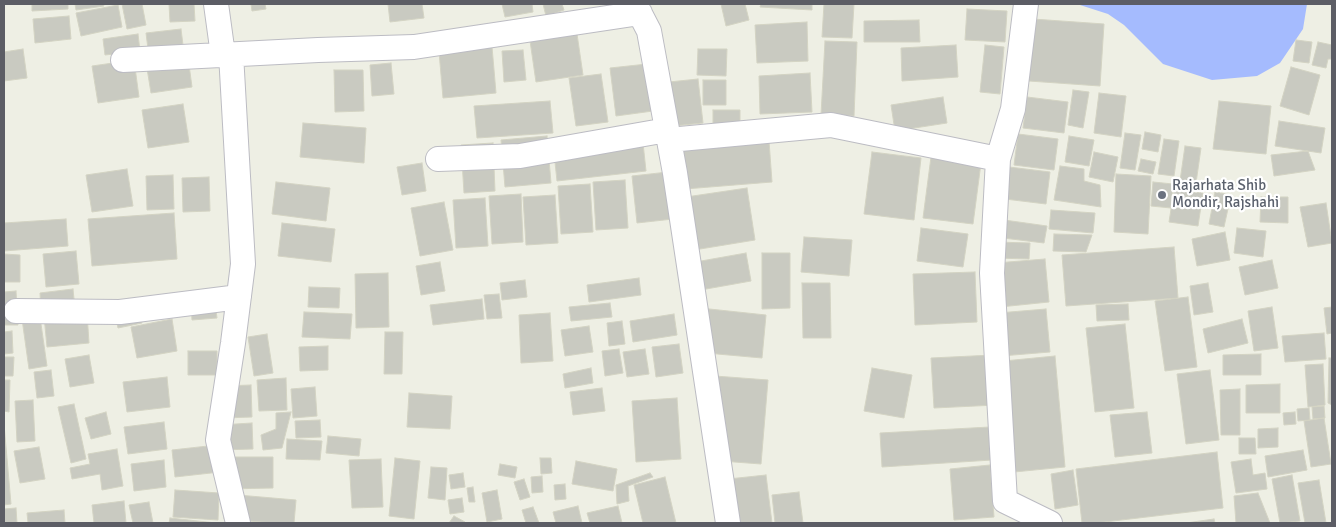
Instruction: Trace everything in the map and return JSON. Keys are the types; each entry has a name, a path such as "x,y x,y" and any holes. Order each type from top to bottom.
{"street":[{"path":"216,4 227,54 243,264 218,440 238,523"},
{"path":"1026,4 1012,109 998,159 992,272 1005,501 1050,523"},
{"path":"123,60 414,47 638,8 649,31 675,173 728,523"},
{"path":"438,159 520,156 668,135 831,124 998,159"},
{"path":"16,311 120,312 239,296"}],"water":[{"path":"1078,4 1307,4 1303,29 1280,63 1257,76 1212,80 1163,64 1124,25 1108,14"}],"building":[{"path":"32,4 68,4 68,9 32,11"},
{"path":"75,4 103,4 104,6 76,10"},
{"path":"122,4 142,4 146,25 127,29"},
{"path":"169,4 194,4 195,21 170,22"},
{"path":"251,4 265,4 266,9 252,11"},
{"path":"388,4 422,4 424,18 390,22"},
{"path":"502,4 532,4 533,12 505,17"},
{"path":"543,4 562,4 564,10 546,16"},
{"path":"721,4 745,4 749,20 726,26"},
{"path":"761,4 812,4 812,10 760,7"},
{"path":"824,4 854,4 852,38 822,37"},
{"path":"118,5 122,27 81,36 76,13"},
{"path":"967,9 1007,11 1005,42 965,40"},
{"path":"69,16 71,39 35,43 33,19"},
{"path":"1033,19 1104,24 1100,86 1029,81"},
{"path":"919,20 920,42 864,42 864,21"},
{"path":"807,22 808,61 757,63 755,25"},
{"path":"576,27 583,75 536,82 529,34"},
{"path":"181,29 183,45 148,49 146,33"},
{"path":"138,34 140,51 105,55 103,39"},
{"path":"491,35 496,93 443,98 438,40"},
{"path":"1296,40 1312,42 1309,63 1293,61"},
{"path":"825,41 857,42 854,116 821,115"},
{"path":"1318,42 1332,45 1332,59 1328,59 1326,68 1312,65"},
{"path":"956,45 958,77 902,81 901,48"},
{"path":"985,45 1004,47 1000,94 980,92"},
{"path":"23,49 27,78 4,81 4,52"},
{"path":"698,49 727,49 726,76 697,75"},
{"path":"187,50 192,87 151,93 145,56"},
{"path":"523,50 526,80 504,82 502,51"},
{"path":"134,60 139,97 98,103 92,66"},
{"path":"391,63 394,94 372,96 370,65"},
{"path":"647,64 653,111 616,116 610,68"},
{"path":"1291,67 1320,75 1309,115 1280,106"},
{"path":"334,70 363,70 364,111 335,112"},
{"path":"810,73 812,112 760,114 759,76"},
{"path":"601,74 608,122 576,126 569,78"},
{"path":"698,79 703,123 673,126 669,82"},
{"path":"703,80 726,80 726,105 703,105"},
{"path":"1073,90 1089,92 1083,128 1068,125"},
{"path":"1099,93 1126,96 1121,137 1094,133"},
{"path":"943,97 947,123 895,131 891,105"},
{"path":"1027,97 1068,102 1064,133 1023,128"},
{"path":"550,101 553,133 477,138 474,106"},
{"path":"1219,101 1271,106 1266,154 1213,149"},
{"path":"183,104 189,142 148,148 142,110"},
{"path":"713,110 740,110 740,125 713,125"},
{"path":"1279,121 1325,128 1321,153 1275,146"},
{"path":"303,123 366,128 364,163 300,157"},
{"path":"1145,132 1161,135 1158,152 1142,149"},
{"path":"1125,133 1141,135 1135,170 1120,168"},
{"path":"1018,134 1058,139 1054,170 1014,165"},
{"path":"547,136 551,183 505,187 501,140"},
{"path":"1069,136 1094,140 1089,166 1065,162"},
{"path":"1164,139 1179,141 1174,176 1158,174"},
{"path":"769,141 772,182 685,189 681,147"},
{"path":"493,143 495,191 464,193 461,145"},
{"path":"643,143 646,171 557,181 554,153"},
{"path":"1185,146 1201,148 1196,183 1180,181"},
{"path":"1308,151 1315,170 1274,176 1271,155"},
{"path":"872,152 921,158 914,220 864,214"},
{"path":"1094,152 1118,157 1113,182 1089,177"},
{"path":"931,157 981,163 973,224 923,218"},
{"path":"1141,159 1156,162 1153,174 1138,171"},
{"path":"422,163 426,191 402,195 397,167"},
{"path":"1060,166 1084,169 1084,181 1100,185 1101,207 1054,200"},
{"path":"1009,167 1050,172 1046,204 1005,199"},
{"path":"127,169 133,206 92,212 86,175"},
{"path":"668,172 673,219 637,223 632,176"},
{"path":"1116,174 1151,176 1148,234 1114,232"},
{"path":"173,175 174,209 147,210 146,176"},
{"path":"209,177 210,211 183,212 182,178"},
{"path":"625,180 628,228 596,230 593,182"},
{"path":"276,182 330,188 326,221 272,214"},
{"name":"Rajarhata Shib Mondir, Rajshahi","path":"1153,182 1173,184 1171,208 1151,206"},
{"path":"590,184 593,232 561,234 558,186"},
{"path":"747,188 755,240 694,250 686,197"},
{"path":"1174,190 1203,193 1198,226 1169,222"},
{"path":"1215,192 1231,195 1224,227 1209,224"},
{"path":"521,194 523,242 492,244 489,196"},
{"path":"555,195 558,243 526,245 523,197"},
{"path":"1261,197 1288,197 1288,223 1260,222"},
{"path":"485,198 488,246 456,248 453,200"},
{"path":"444,202 453,250 420,256 411,208"},
{"path":"1326,203 1332,243 1308,247 1300,207"},
{"path":"1051,210 1095,213 1093,233 1049,229"},
{"path":"174,213 177,259 92,266 88,219"},
{"path":"66,219 68,246 4,251 4,223"},
{"path":"997,219 1047,226 1044,243 995,237"},
{"path":"282,223 335,229 331,262 278,256"},
{"path":"921,228 968,234 963,267 917,261"},
{"path":"1237,228 1266,231 1263,257 1234,253"},
{"path":"1225,232 1230,260 1197,266 1192,239"},
{"path":"1054,234 1092,235 1086,252 1053,251"},
{"path":"804,237 852,240 849,276 801,272"},
{"path":"996,242 1030,243 1029,259 996,258"},
{"path":"1174,247 1178,298 1066,306 1062,255"},
{"path":"76,251 79,284 46,287 43,254"},
{"path":"746,253 751,281 695,291 690,263"},
{"path":"762,253 790,253 790,308 762,309"},
{"path":"4,254 20,255 20,282 4,282"},
{"path":"1045,259 1049,302 1000,307 996,263"},
{"path":"1272,260 1278,288 1245,295 1239,267"},
{"path":"440,262 445,291 421,295 416,266"},
{"path":"975,272 977,322 915,325 913,274"},
{"path":"388,273 389,327 356,328 355,274"},
{"path":"639,278 641,295 589,302 587,285"},
{"path":"525,280 527,297 502,300 500,283"},
{"path":"802,283 830,283 831,338 803,338"},
{"path":"1208,283 1213,312 1194,315 1190,286"},
{"path":"309,287 340,288 339,308 308,307"},
{"path":"73,289 75,309 41,313 40,293"},
{"path":"16,291 18,325 4,325 4,292"},
{"path":"499,294 502,318 487,319 484,295"},
{"path":"1188,297 1197,367 1165,371 1155,301"},
{"path":"482,299 484,319 433,325 430,305"},
{"path":"215,303 217,318 192,320 191,305"},
{"path":"610,303 612,317 571,321 569,307"},
{"path":"138,304 142,323 118,328 114,309"},
{"path":"1128,304 1129,320 1097,321 1096,305"},
{"path":"1272,307 1278,348 1254,351 1248,311"},
{"path":"1332,307 1332,333 1327,334 1324,308"},
{"path":"700,308 766,315 762,358 695,352"},
{"path":"1046,309 1050,352 1001,356 998,313"},
{"path":"304,312 352,314 350,339 302,337"},
{"path":"87,313 89,343 47,347 44,316"},
{"path":"550,313 553,361 521,363 519,315"},
{"path":"674,314 677,335 633,342 630,321"},
{"path":"40,317 47,366 29,369 22,319"},
{"path":"172,319 177,351 137,358 131,327"},
{"path":"1242,319 1248,343 1208,353 1203,329"},
{"path":"622,321 625,344 609,346 607,323"},
{"path":"1125,324 1134,408 1095,412 1086,328"},
{"path":"589,326 593,352 565,356 561,330"},
{"path":"12,331 13,353 4,354 4,332"},
{"path":"385,332 403,332 402,374 384,374"},
{"path":"1324,333 1326,359 1285,362 1282,336"},
{"path":"267,334 273,373 254,376 248,337"},
{"path":"679,344 683,373 656,377 652,347"},
{"path":"328,346 328,370 300,371 299,347"},
{"path":"619,349 623,373 605,376 602,351"},
{"path":"645,349 649,374 627,377 623,352"},
{"path":"188,351 217,351 217,375 188,375"},
{"path":"1261,354 1261,375 1223,375 1223,355"},
{"path":"89,355 94,383 70,387 65,359"},
{"path":"993,355 996,405 934,408 931,358"},
{"path":"1055,356 1065,467 1014,472 1004,361"},
{"path":"4,357 14,357 13,376 4,376"},
{"path":"1329,358 1332,358 1332,405 1328,403"},
{"path":"1323,364 1325,405 1308,407 1305,365"},
{"path":"591,368 593,383 565,388 563,374"},
{"path":"872,368 912,375 904,418 864,411"},
{"path":"51,370 54,396 37,398 34,372"},
{"path":"1210,370 1219,440 1186,444 1177,374"},
{"path":"715,376 768,380 761,464 708,460"},
{"path":"167,377 170,407 127,412 123,382"},
{"path":"286,378 287,410 259,411 257,380"},
{"path":"4,380 10,380 9,412 4,411"},
{"path":"1280,384 1280,413 1246,413 1246,385"},
{"path":"251,385 252,417 224,418 222,386"},
{"path":"315,387 317,416 293,418 291,389"},
{"path":"602,388 605,411 573,415 570,392"},
{"path":"1240,389 1240,435 1221,435 1220,390"},
{"path":"409,393 452,396 450,429 407,427"},
{"path":"677,398 681,459 636,462 632,401"},
{"path":"33,400 35,441 17,442 15,401"},
{"path":"74,404 86,459 71,463 58,407"},
{"path":"1324,406 1325,418 1313,419 1312,407"},
{"path":"1309,408 1310,420 1298,421 1297,409"},
{"path":"106,412 111,434 91,439 85,418"},
{"path":"291,412 282,448 263,450 261,435 276,429 276,413"},
{"path":"1147,412 1152,453 1115,457 1110,415"},
{"path":"1295,412 1296,424 1284,425 1283,413"},
{"path":"1324,418 1331,464 1311,467 1304,421"},
{"path":"320,420 321,437 296,438 295,421"},
{"path":"164,422 167,449 128,454 124,427"},
{"path":"252,423 253,449 221,450 220,425"},
{"path":"4,424 11,504 4,505"},
{"path":"990,427 992,460 882,467 880,433"},
{"path":"1278,428 1278,447 1258,448 1258,429"},
{"path":"328,436 361,439 359,456 326,453"},
{"path":"1239,438 1255,438 1256,454 1239,454"},
{"path":"287,439 322,441 320,460 286,459"},
{"path":"217,445 220,472 175,477 172,450"},
{"path":"39,447 45,479 20,483 14,451"},
{"path":"117,449 123,486 102,490 100,474 72,479 70,468 90,464 88,454"},
{"path":"1303,450 1307,470 1268,477 1265,456"},
{"path":"1217,452 1223,508 1082,523 1076,469"},
{"path":"224,457 273,457 273,488 225,489"},
{"path":"395,458 420,461 414,519 389,516"},
{"path":"540,458 551,458 552,473 541,474"},
{"path":"381,459 383,507 352,508 349,460"},
{"path":"1251,459 1253,475 1265,473 1267,489 1236,493 1231,462"},
{"path":"164,460 166,487 134,491 131,464"},
{"path":"576,461 617,469 613,491 572,484"},
{"path":"500,464 517,467 515,478 498,475"},
{"path":"990,465 994,517 954,520 950,469"},
{"path":"431,467 447,468 445,500 428,498"},
{"path":"1073,470 1078,505 1055,509 1051,474"},
{"path":"463,473 465,487 451,489 449,475"},
{"path":"650,473 653,477 628,486 629,501 617,504 616,485"},
{"path":"766,475 772,523 724,523 719,480"},
{"path":"1292,475 1300,521 1280,523 1272,479"},
{"path":"542,476 543,492 532,493 531,477"},
{"path":"665,477 676,523 643,523 634,485"},
{"path":"524,479 530,497 520,500 514,482"},
{"path":"1319,480 1326,523 1305,523 1298,483"},
{"path":"565,484 566,499 555,500 554,485"},
{"path":"473,487 475,502 469,502 467,488"},
{"path":"175,490 219,493 218,520 173,517"},
{"path":"497,490 502,519 487,522 482,493"},
{"path":"799,492 803,523 775,523 772,495"},
{"path":"1258,493 1270,523 1236,523 1234,496"},
{"path":"226,494 296,500 294,523 224,519"},
{"path":"462,498 464,512 450,514 448,500"},
{"path":"124,501 126,523 94,523 92,505"},
{"path":"149,502 153,523 133,523 129,505"},
{"path":"578,506 582,523 556,523 553,512"},
{"path":"618,506 622,523 590,523 587,513"},
{"path":"533,507 539,523 526,523 522,510"},
{"path":"16,508 17,523 4,523 4,509"},
{"path":"64,510 65,523 28,523 27,513"},
{"path":"454,516 465,522 449,523"},
{"path":"170,518 216,523 169,523"},
{"path":"1214,519 1215,523 1186,523"}],"place":[{"name":"Rajarhata Shib Mondir, Rajshahi","path":"1162,195"}]}
